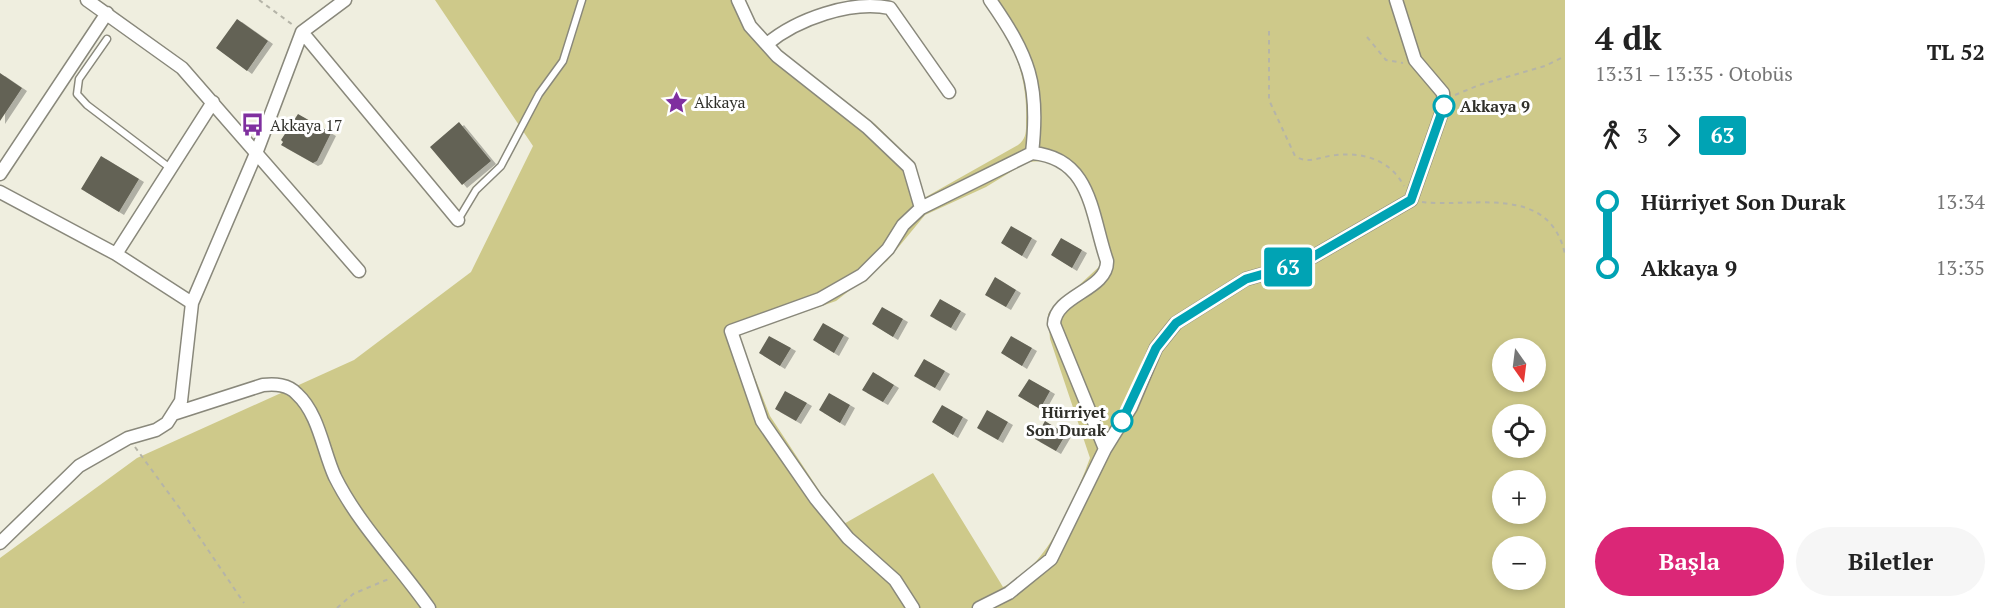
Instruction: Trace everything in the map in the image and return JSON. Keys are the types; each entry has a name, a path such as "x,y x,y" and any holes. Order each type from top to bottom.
{"street":[{"path":"87,0 182,68 257,151 359,271"},
{"path":"176,413 181,401 192,303 257,151 302,32 345,0"},
{"path":"738,0 750,26 777,56 867,127 909,167 921,208"},
{"path":"990,0 1026,58 1035,91 1036,120 1032,153"},
{"path":"979,608 1009,593 1051,559 1105,449 1131,407 1156,348 1176,323 1246,279 1302,263 1411,200 1441,119 1444,100 1443,93 1415,60 1396,0"},
{"path":"767,44 786,28 824,12 877,3 890,8 949,92"},
{"path":"0,174 107,13"},
{"path":"302,32 458,220"},
{"path":"116,254 213,102"},
{"path":"913,608 895,580 848,538 816,499 762,421 730,331 820,299 862,275 888,249 903,225 921,208 1032,153 1061,159 1082,179 1107,261 1103,274 1059,310 1054,324 1105,449"},
{"path":"0,192 116,254 192,303"},
{"path":"0,543 79,466 128,438 156,430 176,413 263,385 275,384 297,393 317,429 335,476 360,520 404,572 429,608"}],"lane":[{"path":"458,220 476,190 501,165 539,94 562,61 582,0"},
{"path":"107,39 79,79 77,93 87,105 171,168"}],"path":[{"path":"259,0 302,32"},
{"path":"1269,31 1269,100 1291,151 1306,161 1335,154 1374,157 1388,166 1401,182 1411,200 1444,204 1513,202 1533,210 1550,224 1563,244 1565,254"},
{"path":"1367,37 1386,60 1399,63 1415,60"},
{"path":"1444,100 1479,85 1545,66 1565,56"},
{"path":"128,438 181,510 244,603"},
{"path":"337,608 353,594 404,572"}],"shaded area":[{"path":"435,0 743,0 758,28 775,46 875,124 911,159 924,198 1018,145 1025,134 1026,103 1021,71 1002,27 983,0 1565,0 1565,608 0,608 0,558 137,458 354,360 471,272 533,146","holes":["1043,161 1058,165 1081,185 1102,264 1048,314 1050,339 1090,458 1067,513 1046,548 1034,564 1003,587 933,473 842,525 770,416 738,335 836,301 887,261 925,215 986,187 1027,162"]}],"building":[{"path":"237,19 268,41 247,71 216,48"},
{"path":"0,73 22,88 0,121"},
{"path":"298,114 331,133 317,161 313,163 281,145 283,142 281,140"},
{"path":"459,122 491,161 462,185 430,147"},
{"path":"101,156 139,179 119,212 81,189"},
{"path":"1011,226 1032,238 1022,256 1001,243"},
{"path":"1061,238 1082,250 1072,268 1051,255"},
{"path":"995,277 1016,290 1006,307 985,295"},
{"path":"940,299 961,311 951,328 930,316"},
{"path":"882,307 903,319 893,337 872,324"},
{"path":"823,323 844,335 834,353 813,340"},
{"path":"769,336 791,348 780,366 759,353"},
{"path":"1011,336 1032,348 1022,366 1001,353"},
{"path":"924,359 945,371 935,388 914,376"},
{"path":"873,372 894,385 883,402 862,390"},
{"path":"1029,379 1050,391 1040,409 1018,396"},
{"path":"785,391 807,403 796,421 775,409"},
{"path":"829,393 850,405 840,423 819,410"},
{"path":"942,405 963,417 953,435 932,422"},
{"path":"987,410 1008,422 998,440 977,428"},
{"path":"1045,421 1066,434 1056,451 1035,439"}],"bus line":[{"name":"63","path":"1122,421 1131,407 1156,348 1176,323 1246,279 1302,263 1411,200 1444,106"}],"place":[{"name":"Akkaya","path":"676,102"},
{"name":"Akkaya 9","path":"1444,106"},
{"name":"Akkaya 17","path":"252,125"},
{"name":"Hürriyet Son Durak","path":"1122,421"}]}
